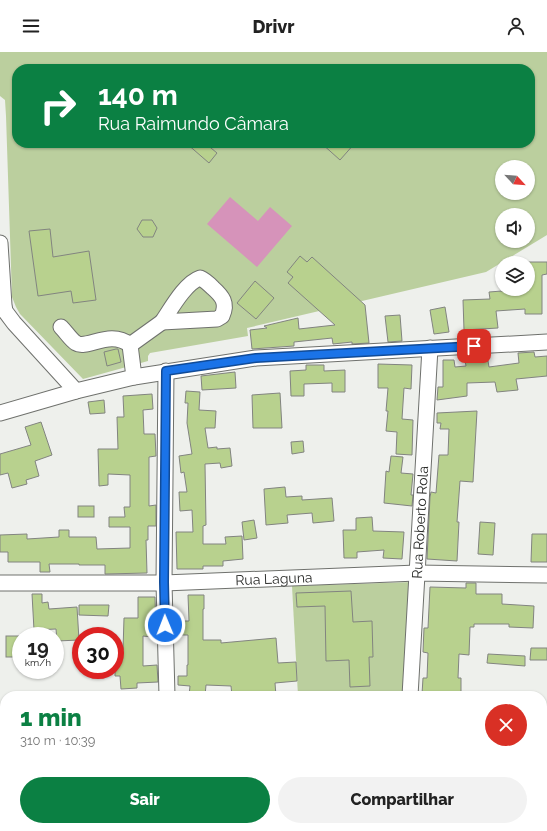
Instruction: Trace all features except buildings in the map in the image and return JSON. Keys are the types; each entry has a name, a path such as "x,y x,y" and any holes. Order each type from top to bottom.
{"street":[{"path":"0,243 5,311 14,323 76,391"},
{"path":"130,345 162,322"},
{"path":"61,327 76,344 83,345 95,341 113,339 123,340 130,345 134,377"},
{"path":"0,413 76,391 134,377 256,358 547,342"},
{"name":"Rua Roberto Rola","path":"410,691 430,348"},
{"path":"166,371 164,582 167,691"},
{"name":"Rua Laguna","path":"0,583 164,582 417,573 547,575"}],"green space":[{"path":"0,52 547,52 547,235 535,242 535,208 495,208 495,248 526,248 512,256 495,256 495,267 486,272 247,328 248,336 150,353 148,356 148,361 83,379 20,314 12,297 5,100 0,96"},
{"path":"413,582 406,691 298,691 292,586"}],"shaded area":[{"path":"230,197 258,221 270,207 292,226 257,267 207,224"}],"route":[{"path":"165,625 166,371 256,358 474,346"}]}
